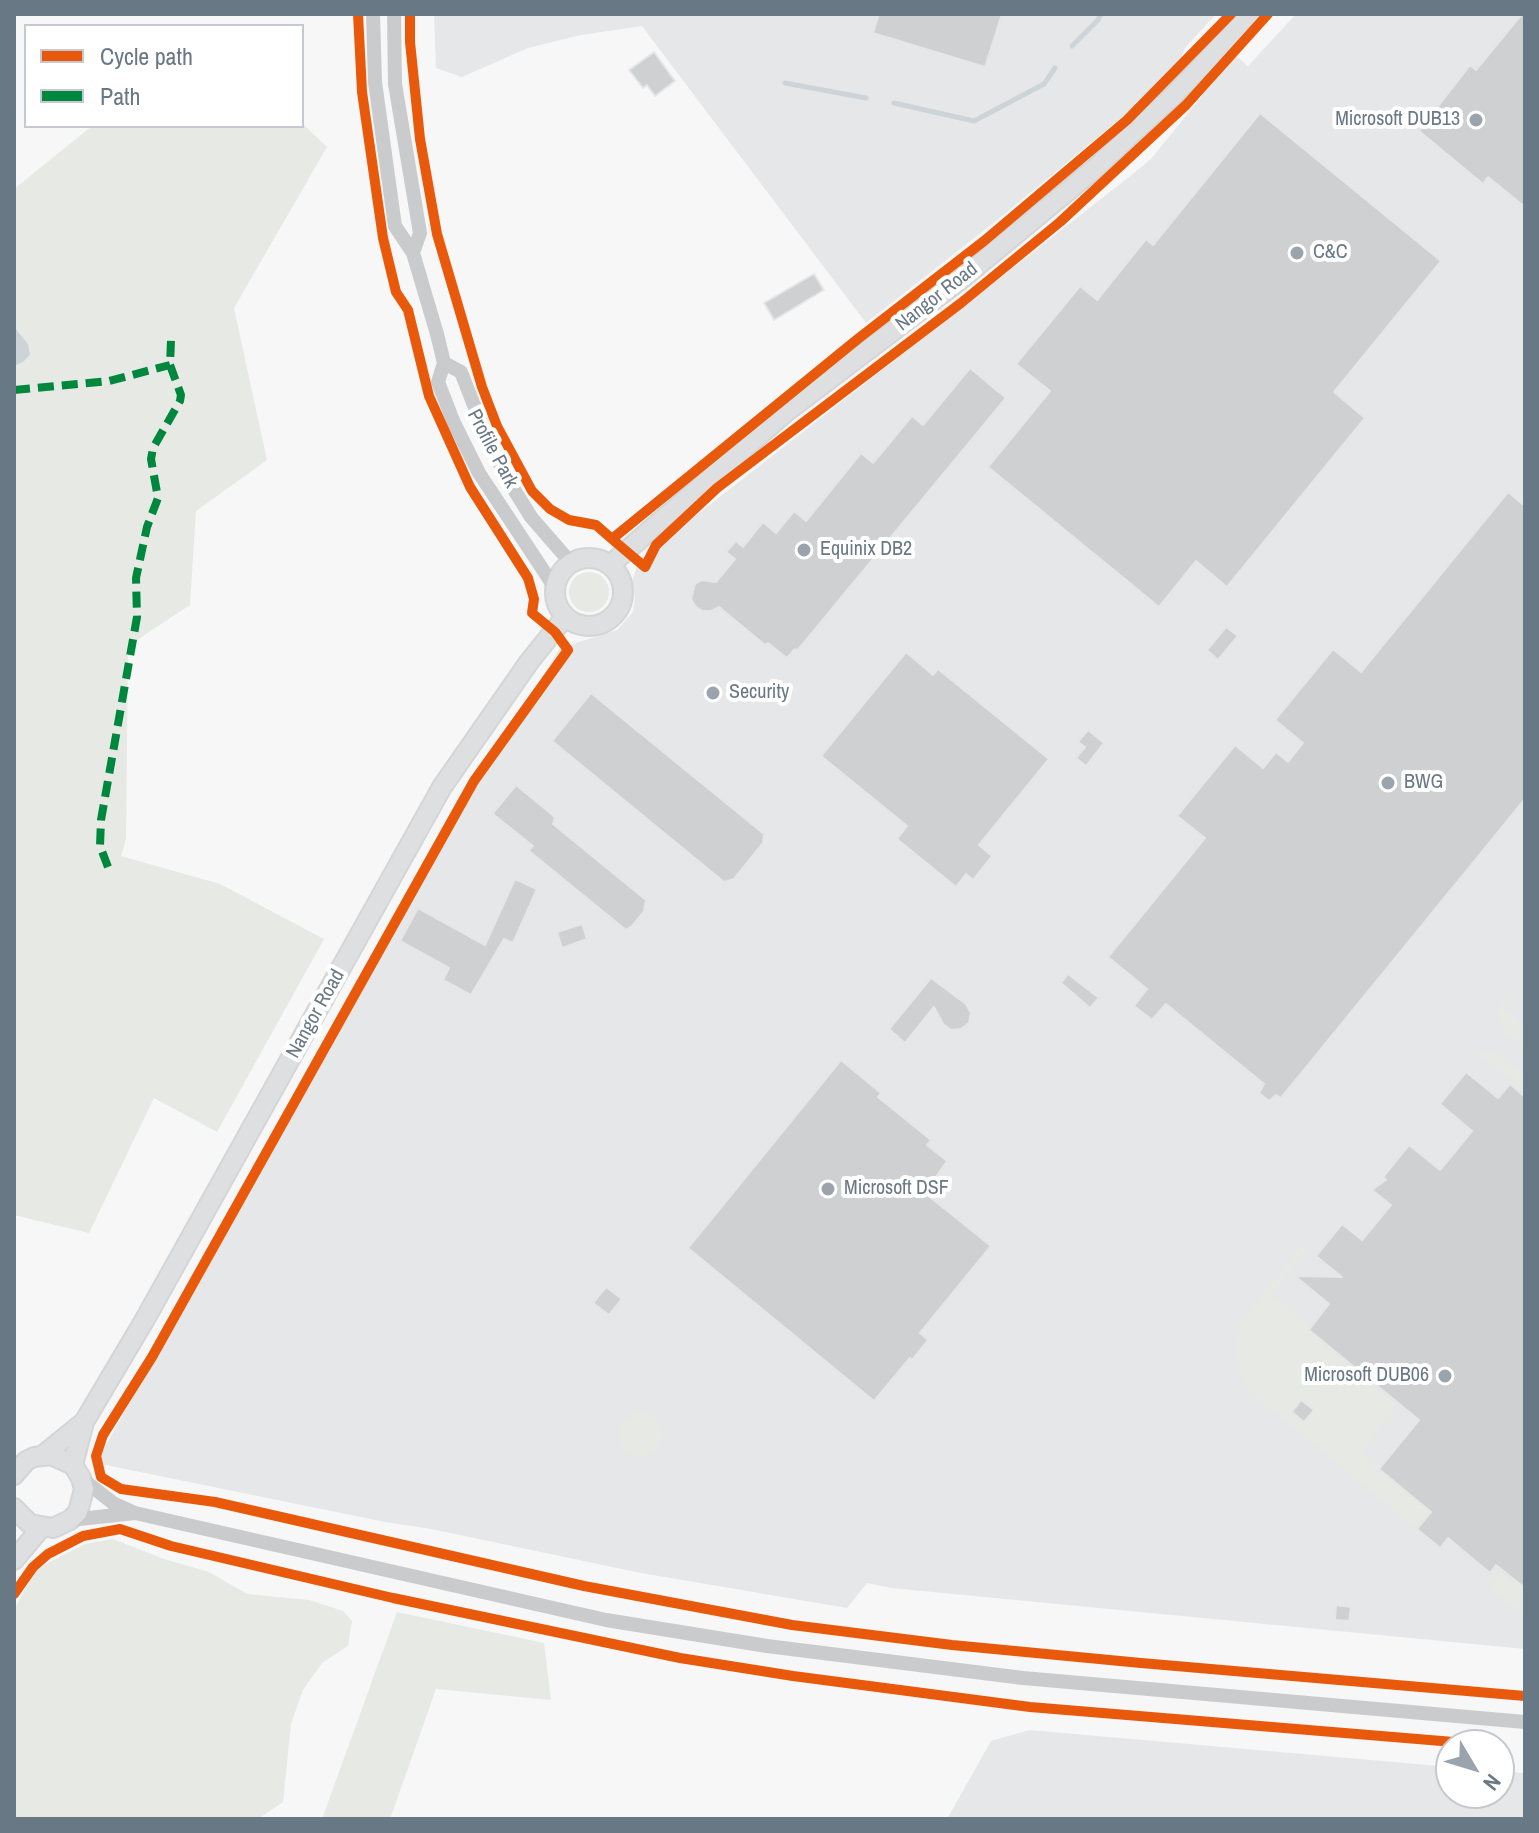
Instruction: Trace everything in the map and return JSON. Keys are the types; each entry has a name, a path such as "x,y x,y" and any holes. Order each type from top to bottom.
{"main road":[{"name":"Nangor Road","path":"610,565 786,412 959,281 1093,170 1175,94 1251,14"},
{"path":"591,558 610,565 618,573 623,594 615,614 596,626 575,624 565,617 556,604 557,578 571,563 591,558"},
{"name":"Nangor Road","path":"14,1475 26,1461 43,1455 84,1422 149,1312 442,787 529,662 565,617"},
{"name":"Nangor Road","path":"70,1520 82,1501 77,1472 84,1422"},
{"path":"43,1455 60,1457 77,1472"},
{"path":"14,1513 41,1528 53,1528 70,1520"},
{"path":"14,1560 41,1528"}],"street":[{"name":"Profile Park","path":"373,14 375,82 395,226 413,253 444,363 438,382 479,473 555,588"},
{"name":"Profile Park","path":"394,14 395,84 420,233 413,253"},
{"name":"Profile Park","path":"444,363 461,372 505,475 531,517 571,563"},
{"path":"77,1472 113,1503 135,1513 359,1562 585,1617 767,1646 1023,1678 1525,1722"},
{"path":"70,1520 135,1513"}],"shaded area":[{"path":"434,14 1216,14 1185,48 1181,58 1166,75 1133,108 866,323 642,26 581,35 528,48 462,77 436,68"},
{"path":"1296,14 1525,14 1525,1649 891,1588 867,1583 847,1608 641,1573 96,1463 466,800 560,648 617,630 633,612 635,597 631,584 639,560 1151,159 1235,55 1248,66"},
{"path":"304,125 327,147 234,308 267,460 196,511 190,605 128,646 126,839 121,856 220,884 324,939 217,1132 154,1098 89,1233 14,1215 14,189 90,128 304,128"},
{"path":"14,327 28,344 30,355 14,366"},
{"path":"589,572 603,578 609,592 603,606 589,612 575,606 569,592 575,578"},
{"path":"1511,992 1515,993 1502,1008 1525,1027 1525,1051 1506,1033 1498,1012 1500,1002"},
{"path":"1483,1050 1499,1055 1525,1076 1520,1087 1479,1055"},
{"path":"1301,1246 1310,1246 1271,1293 1310,1326 1307,1330 1398,1405 1361,1452 1453,1532 1447,1539 1423,1519 1415,1528 1253,1395 1242,1380 1236,1347 1240,1324"},
{"path":"641,1413 656,1420 663,1435 656,1450 641,1457 626,1450 619,1435 626,1420"},
{"path":"113,1539 209,1572 247,1594 309,1600 343,1611 352,1621 348,1646 322,1663 303,1690 291,1724 283,1802 261,1817 14,1819 14,1610 36,1569 85,1544"},
{"path":"1501,1571 1525,1591 1525,1614 1492,1592 1491,1583"},
{"path":"397,1612 544,1643 551,1700 436,1689 390,1819 322,1819"},
{"path":"1029,1730 1435,1766 1435,1809 1515,1809 1515,1772 1525,1773 1525,1819 947,1819 991,1741"}],"building":[{"path":"879,14 1002,14 985,67 873,33"},
{"name":"Microsoft DUB13","path":"1525,14 1525,207 1488,177 1483,184 1419,131 1470,65 1476,70"},
{"path":"654,52 675,81 655,96 647,85 643,88 629,70"},
{"path":"1260,113 1441,261 1334,392 1365,418 1227,587 1196,561 1159,607 988,467 1050,391 1016,364 1080,286 1097,300 1146,239 1153,245"},
{"path":"814,274 824,290 774,320 764,303"},
{"name":"Equinix DB2","path":"970,368 1006,398 797,651 795,649 787,658 768,643 765,645 719,607 702,611 695,606 691,599 695,584 702,580 716,582 735,559 726,552 736,541 743,547 763,522 776,533 794,511 806,521 861,453 873,463 912,416 923,425"},
{"name":"BWG","path":"1508,492 1525,506 1525,799 1281,1098 1276,1095 1269,1101 1259,1093 1264,1084 1166,1004 1152,1020 1134,1006 1147,989 1108,957 1205,838 1177,816 1235,745 1263,768 1276,752 1288,762 1303,743 1275,720 1333,649 1361,672"},
{"path":"1226,627 1238,636 1218,660 1207,650"},
{"path":"906,652 933,675 938,669 1049,759 979,845 992,856 973,880 966,874 956,887 897,839 907,826 821,756"},
{"path":"591,693 764,834 763,843 734,879 724,882 552,741"},
{"path":"1088,730 1104,743 1086,766 1076,758 1085,747 1078,742"},
{"path":"516,785 555,817 553,824 646,900 644,911 632,926 626,930 529,851 533,846 494,815"},
{"path":"515,879 537,889 513,943 504,939 471,995 443,980 449,968 400,941 418,908 485,945"},
{"path":"582,924 587,939 562,948 557,932"},
{"path":"1068,974 1099,998 1090,1008 1061,983"},
{"path":"931,978 966,1004 971,1013 969,1023 961,1029 951,1030 943,1024 934,1007 905,1043 889,1029"},
{"name":"Microsoft DSF","path":"841,1060 881,1093 878,1097 931,1140 927,1145 947,1161 925,1193 991,1246 920,1333 928,1340 874,1401 688,1248"},
{"name":"Microsoft DUB06","path":"1466,1072 1498,1098 1510,1084 1525,1097 1525,1588 1496,1565 1490,1573 1448,1538 1440,1548 1417,1529 1431,1512 1379,1469 1419,1420 1309,1330 1329,1304 1295,1276 1342,1277 1316,1256 1342,1224 1362,1240 1391,1205 1372,1190 1386,1180 1383,1177 1409,1145 1440,1170 1472,1131 1440,1104"},
{"path":"606,1287 622,1299 609,1315 593,1303"},
{"path":"1301,1400 1314,1410 1304,1422 1292,1412"},
{"path":"1336,1605 1351,1607 1349,1621 1335,1620"}],"waterway":[{"path":"1072,46 1101,14"},
{"path":"894,103 974,121 1044,84 1055,68"},
{"path":"785,83 866,98"}],"marked path":[{"path":"108,867 100,846 101,820 137,617 136,578 147,527 158,498 151,459 153,448 181,395 170,365 171,340"},
{"path":"14,390 109,381 170,365"}],"cycle path":[{"path":"358,14 362,92 383,238 396,292 408,310 429,396 470,487 528,578 534,599 532,613 555,632 568,650 474,781 152,1357 103,1435 96,1456 101,1477 121,1489 215,1502 584,1586 792,1625 952,1645 1525,1696"},
{"path":"410,14 420,139 437,234 482,387 497,426 532,491 550,509 569,520 596,525 612,539 859,338 984,241 1127,120 1231,14"},
{"path":"612,539 645,567 656,545 717,488 961,303 1060,222 1186,105 1268,14"},
{"path":"14,1594 33,1567 48,1554 83,1536 120,1529 171,1546 393,1598 680,1658 1030,1707 1435,1740"}],"place":[{"name":"Microsoft DUB13","path":"1476,120"},
{"name":"C&C","path":"1297,253"},
{"name":"Equinix DB2","path":"804,550"},
{"name":"Security","path":"713,693"},
{"name":"BWG","path":"1388,783"},
{"name":"Microsoft DSF","path":"828,1189"},
{"name":"Microsoft DUB06","path":"1445,1376"}]}
